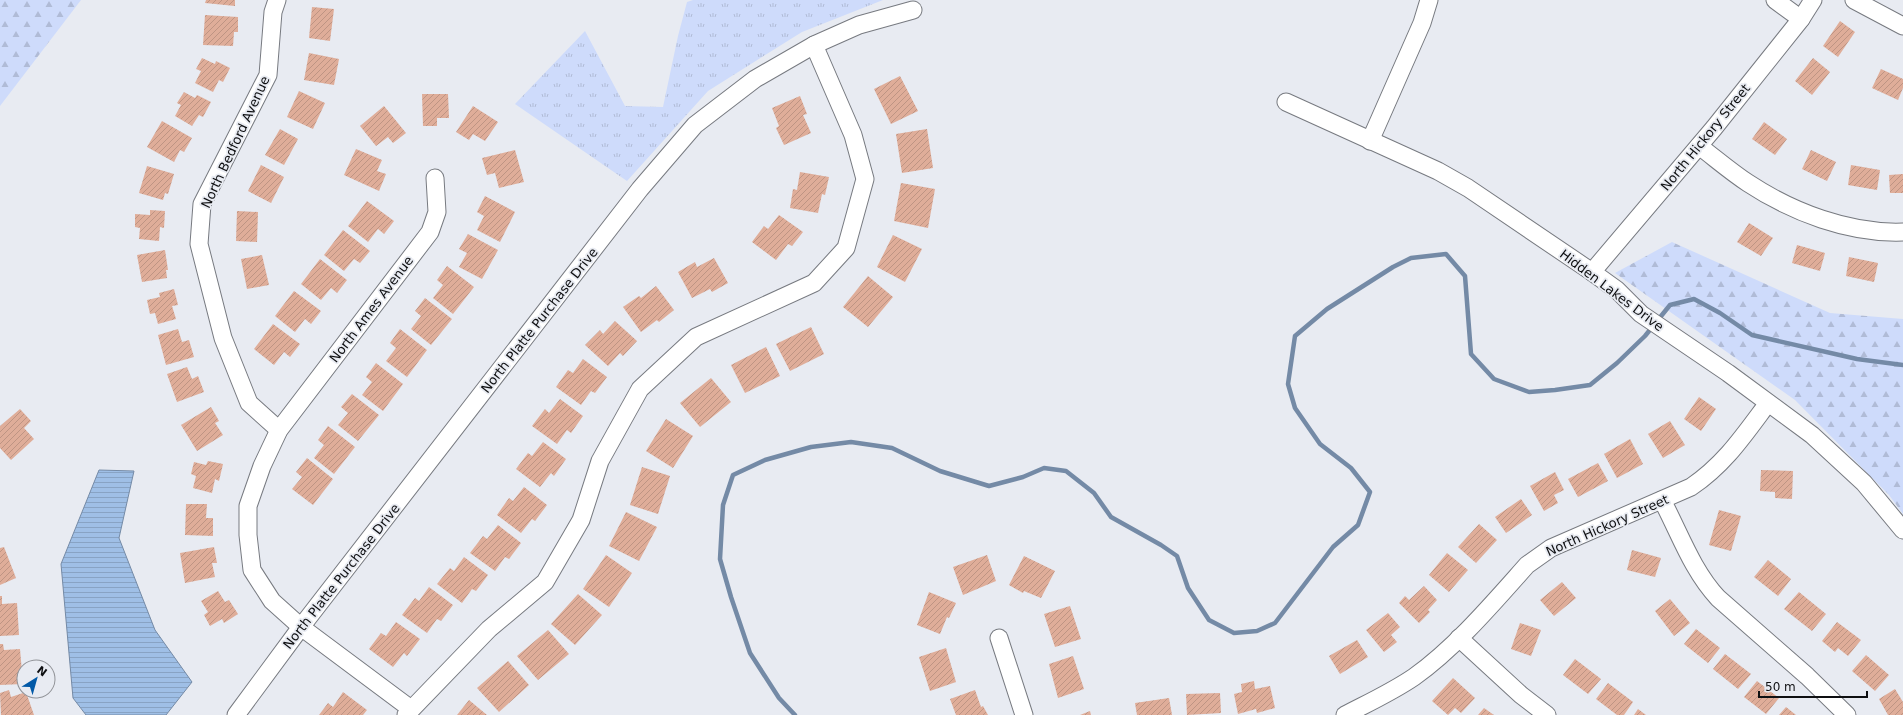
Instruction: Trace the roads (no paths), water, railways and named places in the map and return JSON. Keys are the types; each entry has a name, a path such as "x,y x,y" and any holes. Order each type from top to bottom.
{"street":[{"name":"North Bedford Avenue","path":"276,0 273,12 268,75 202,204 199,244 223,338 249,403 280,430"},
{"path":"1370,141 1422,23 1429,0"},
{"path":"1775,0 1801,19"},
{"name":"North Hickory Street","path":"1592,272 1699,146 1801,19 1813,0"},
{"path":"1854,0 1903,26"},
{"name":"North Platte Purchase Drive","path":"236,715 301,627 640,189 695,125 755,79 814,45 859,25 912,10"},
{"path":"408,712 489,629 545,582 581,520 600,461 640,389 696,337 814,283 846,248 865,179 853,135 814,45"},
{"name":"Hidden Lakes Drive","path":"1286,102 1438,171 1468,188 1592,272 1617,290 1641,314 1768,402 1812,435 1839,458 1864,483 1903,530"},
{"path":"1699,146 1748,183 1775,199 1804,212 1835,222 1866,229 1903,232"},
{"name":"North Ames Avenue","path":"408,712 301,627 272,601 252,570 249,542 248,506 262,466 280,430 430,232 437,212 435,178"},
{"name":"North Hickory Street","path":"1345,715 1383,695 1416,675 1459,638 1527,565 1540,555 1565,541 1691,487 1719,466 1729,455 1768,402"},
{"path":"1662,500 1680,535 1687,554 1706,586 1807,676 1846,715"},
{"path":"998,638 1024,715"},
{"path":"1459,638 1521,695 1548,715"}],"waterway":[{"path":"795,715 779,698 750,653 720,559 723,505 733,475 765,460 811,447 851,442 892,448 940,471 989,486 1023,477 1044,468 1066,471 1094,493 1111,517 1161,545 1177,556 1188,588 1209,620 1234,633 1257,631 1275,623 1333,547 1358,525 1370,492 1351,468 1320,444 1295,408 1288,384 1295,336 1327,309 1393,267 1411,258 1446,254 1465,276 1471,354 1494,379 1529,392 1590,385 1617,363 1645,336 1670,305 1694,299 1720,313 1752,335 1857,359 1903,365"}]}
